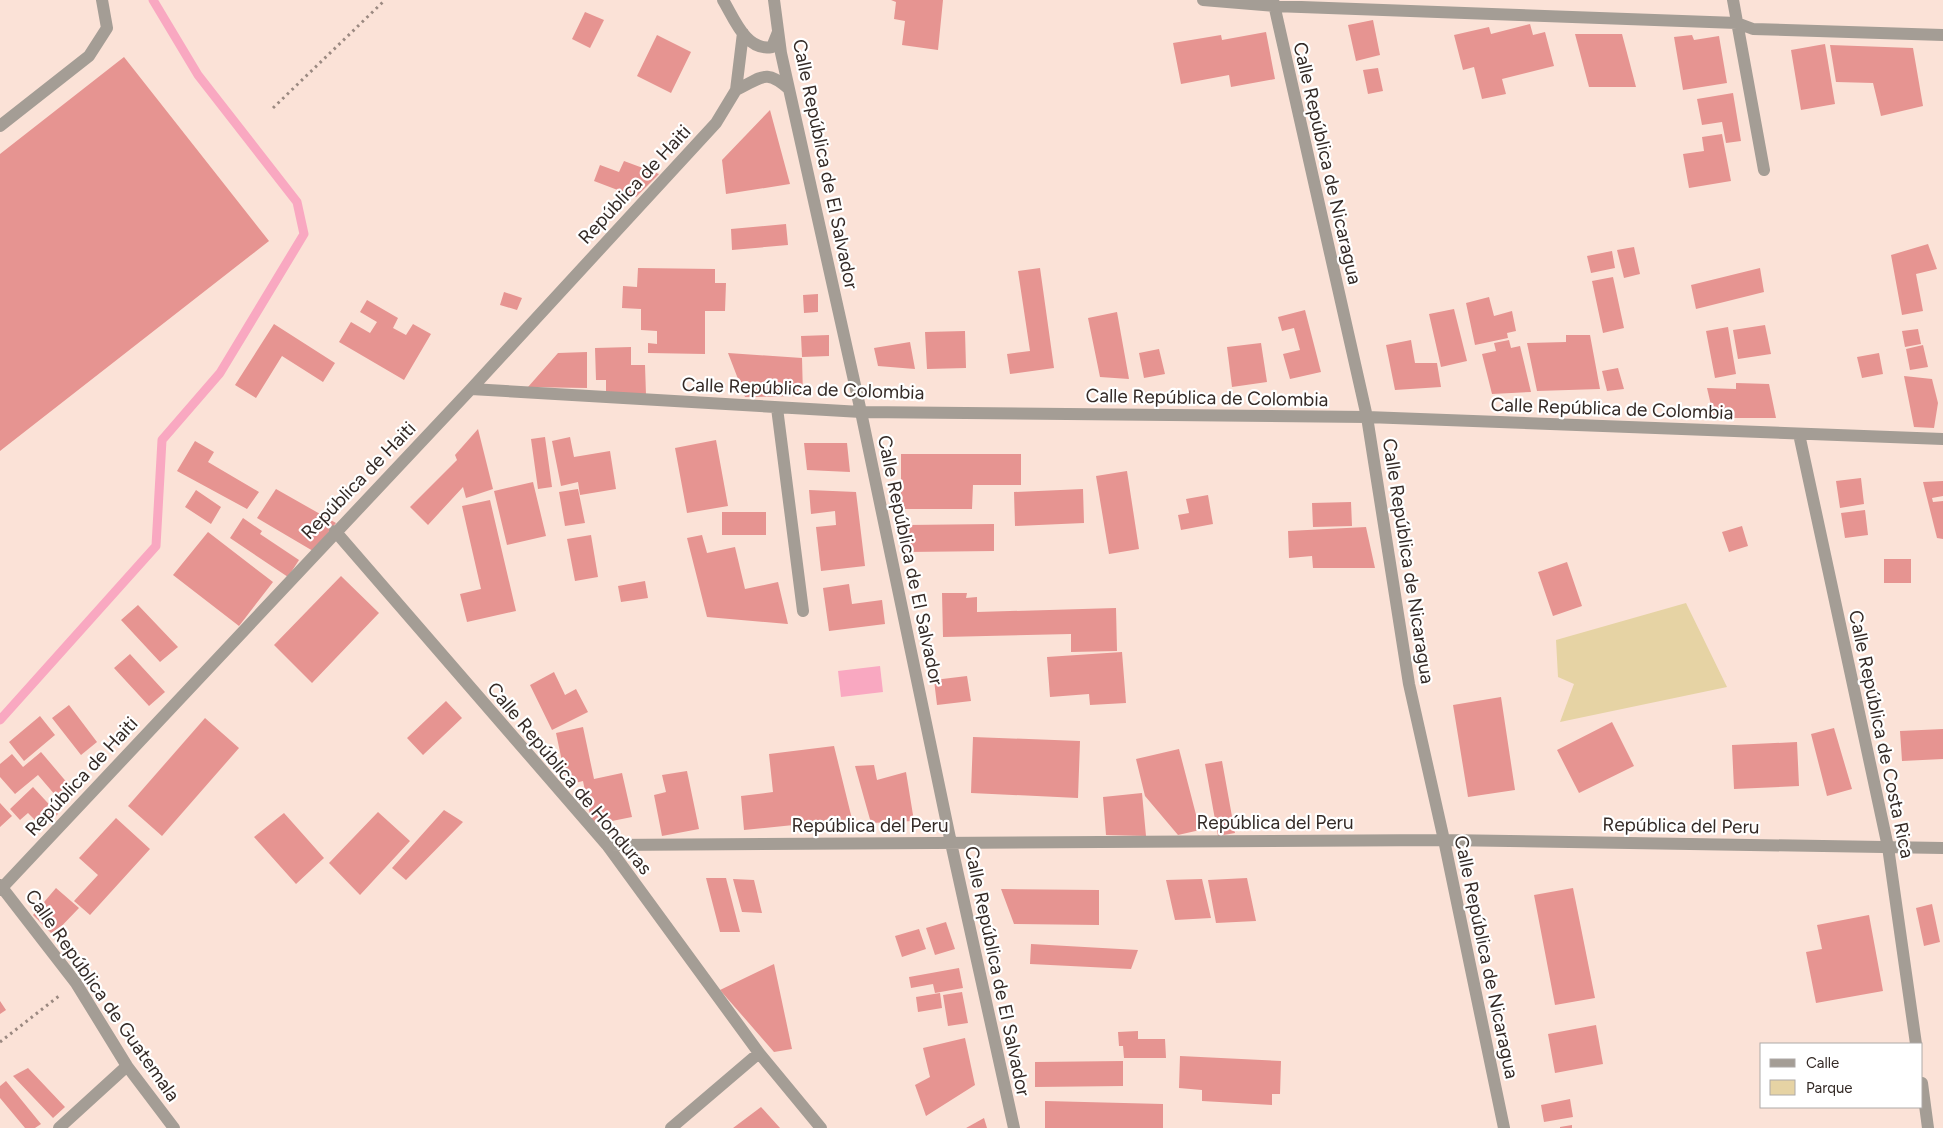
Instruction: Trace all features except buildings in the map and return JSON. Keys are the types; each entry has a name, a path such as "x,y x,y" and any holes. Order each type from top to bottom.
{"street":[{"path":"0,126 89,56 107,28 102,0"},
{"path":"723,0 750,43 764,49 772,47 778,32"},
{"name":"Calle República de El Salvador","path":"774,0 789,89 861,412 951,843 1014,1128"},
{"path":"1203,0 1737,23 1753,29 1943,35"},
{"path":"1733,0 1764,170"},
{"name":"Calle República de Nicaragua","path":"1273,3 1367,417 1409,684 1444,840 1504,1128"},
{"path":"736,90 743,33"},
{"path":"736,90 766,76 775,77 789,89"},
{"name":"República de Haiti","path":"1,887 471,389 716,123 736,90"},
{"name":"Calle República de Colombia","path":"471,389 861,412 1367,417 1943,439"},
{"path":"776,408 803,611"},
{"name":"Calle República de Costa Rica","path":"1799,434 1888,847 1916,1043"},
{"name":"Calle República de Honduras","path":"335,531 608,845 758,1053 821,1128"},
{"name":"República del Peru","path":"608,845 1444,840 1943,848"},
{"name":"Calle República de Guatemala","path":"1,887 76,983 127,1066 174,1128"},
{"path":"671,1128 758,1053"},
{"path":"59,1128 127,1066"},
{"path":"1923,1090 1928,1128"}],"path":[{"path":"273,108 385,0"},
{"path":"0,1042 76,983"}],"green space":[{"path":"1686,603 1727,687 1560,722 1574,684 1558,677 1556,640"}],"shaded area":[{"path":"880,666 883,692 841,697 838,671"}],"waterway":[{"path":"0,720 156,546 162,440 220,373 304,234 297,202 198,75 153,0"}]}
